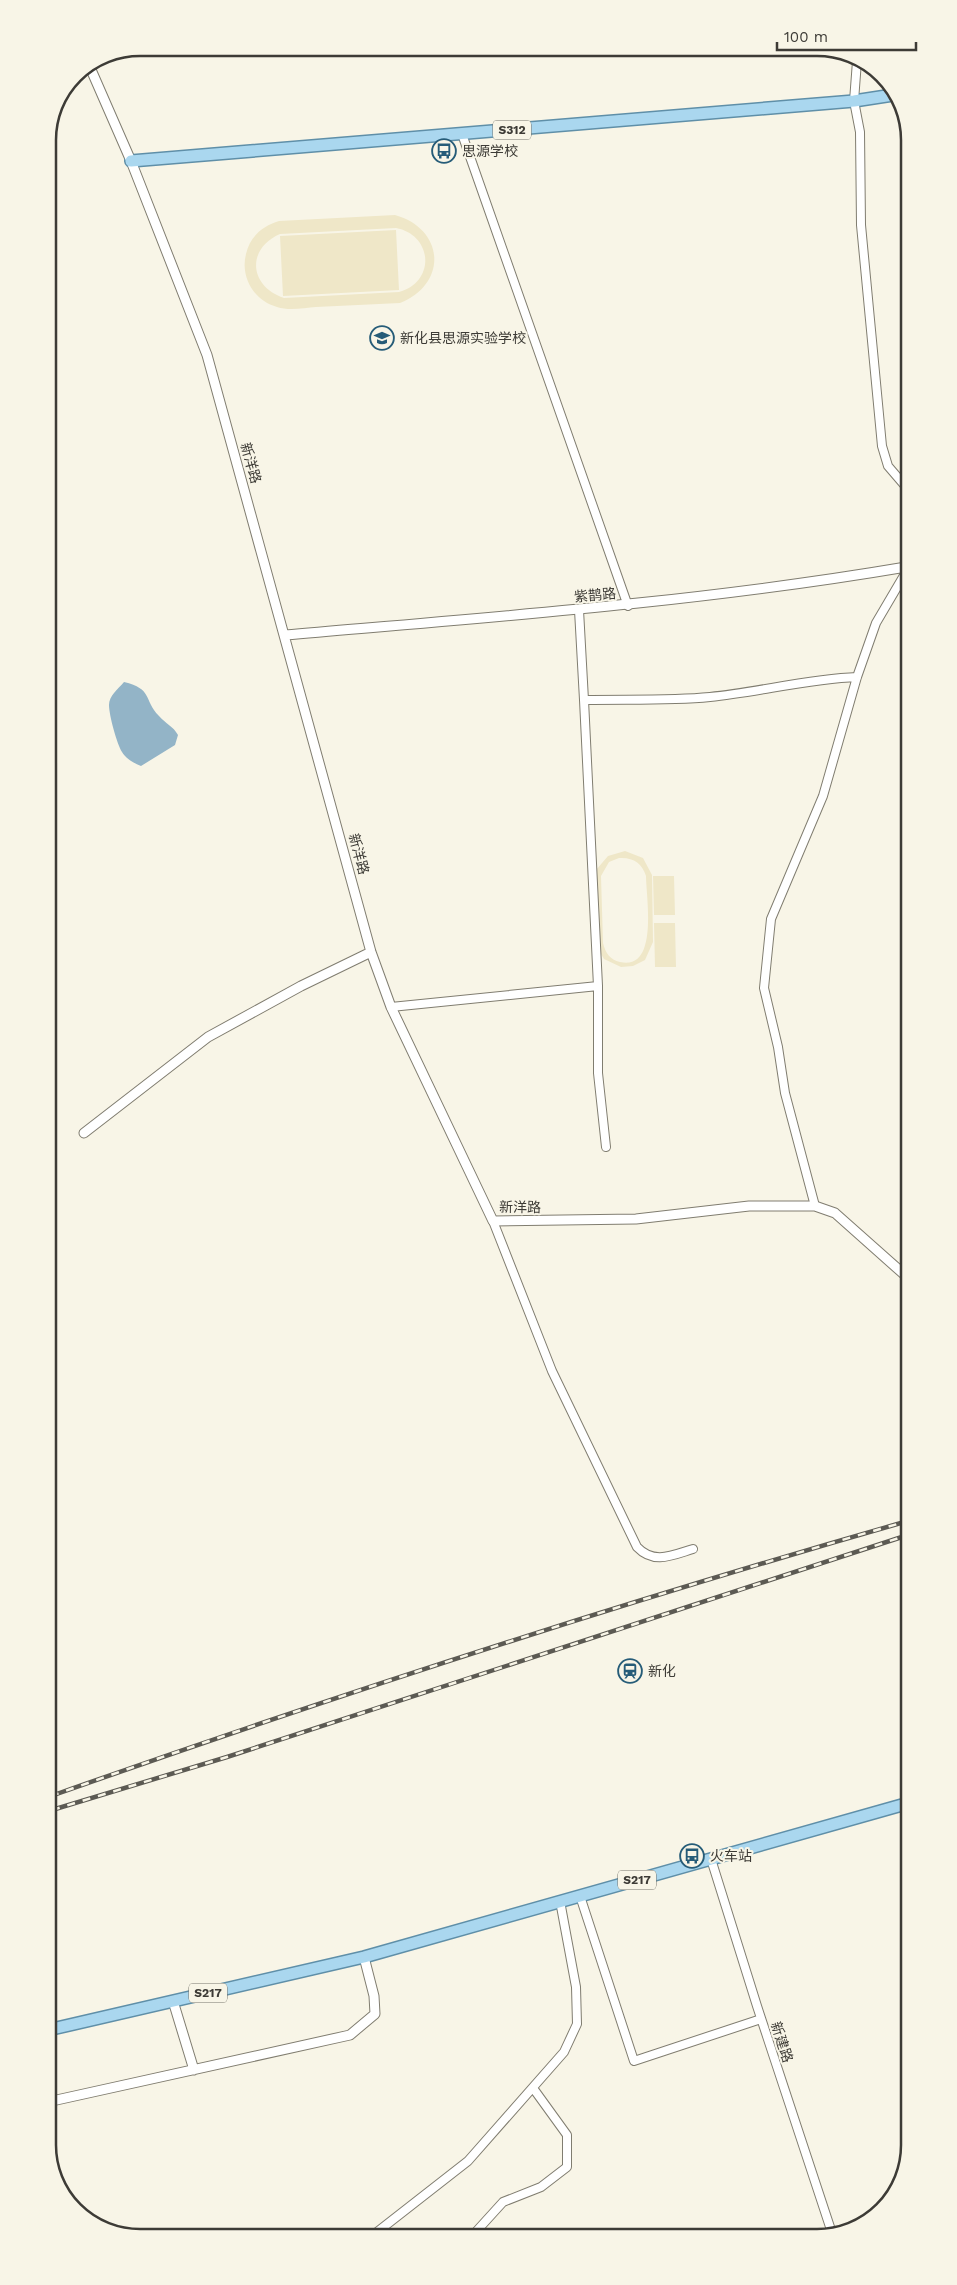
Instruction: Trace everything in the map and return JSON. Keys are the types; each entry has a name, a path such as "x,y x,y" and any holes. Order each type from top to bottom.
{"main road":[{"name":"S312","path":"131,161 854,102 888,96"},
{"name":"S217","path":"56,2028 364,1957 901,1805"}],"street":[{"path":"857,67 854,102 860,132 861,225 882,446 888,466 901,480"},
{"name":"新洋路","path":"92,72 131,161 206,355 285,635 371,952 391,1007 492,1222 636,1219 749,1206 815,1206 835,1213 901,1272"},
{"path":"462,134 628,606"},
{"name":"紫鹊路","path":"285,635 628,606 842,578 901,568"},
{"path":"815,1206 785,1093 778,1047 764,988 772,919 823,796 857,677 876,623 901,580"},
{"path":"579,610 598,986 598,1073 606,1147"},
{"path":"584,700 708,697 828,678 857,677"},
{"path":"84,1133 208,1037 301,986 371,952"},
{"path":"391,1007 598,986"},
{"path":"492,1222 552,1371 637,1547 644,1555 658,1559 693,1550"},
{"name":"新建路","path":"711,1859 761,2019 830,2227"},
{"path":"580,1896 634,2061 761,2019"},
{"path":"381,2229 468,2161 564,2052 577,2024 576,1987 560,1901"},
{"path":"56,2100 350,2035 375,2014 374,1996 364,1957"},
{"path":"173,2001 194,2070"},
{"path":"478,2229 503,2202 541,2187 566,2167 567,2135 533,2088"}],"shaded area":[{"path":"395,215 412,222 424,232 431,244 434,257 433,270 426,283 416,294 400,303 296,309 277,307 269,304 256,294 247,279 245,263 248,248 254,237 263,229 279,221","holes":["396,228 408,232 423,249 424,269 419,279 411,287 399,292 284,298 272,292 258,276 256,267 261,249 280,234"]},
{"path":"396,230 399,290 283,296 280,236"},
{"path":"625,851 643,858 652,875 653,942 645,960 633,966 621,967 604,959 598,949 596,870 608,856","holes":["624,858 639,864 646,876 648,930 641,955 632,962 620,962 613,959 603,943 601,876 609,862"]},
{"path":"653,876 674,876 675,915 654,915"},
{"path":"654,923 675,923 676,967 655,967"}],"water":[{"path":"124,682 144,691 154,710 178,735 175,745 141,766 128,759 122,752 110,715 110,699"}],"railway":[{"path":"56,1794 264,1722 478,1652 692,1584 901,1523"},
{"path":"56,1809 227,1757 901,1537"}],"place":[{"name":"思源学校","path":"444,151"},
{"name":"新化县思源实验学校","path":"382,338"},
{"name":"新化","path":"630,1671"},
{"name":"火车站","path":"692,1856"}]}
